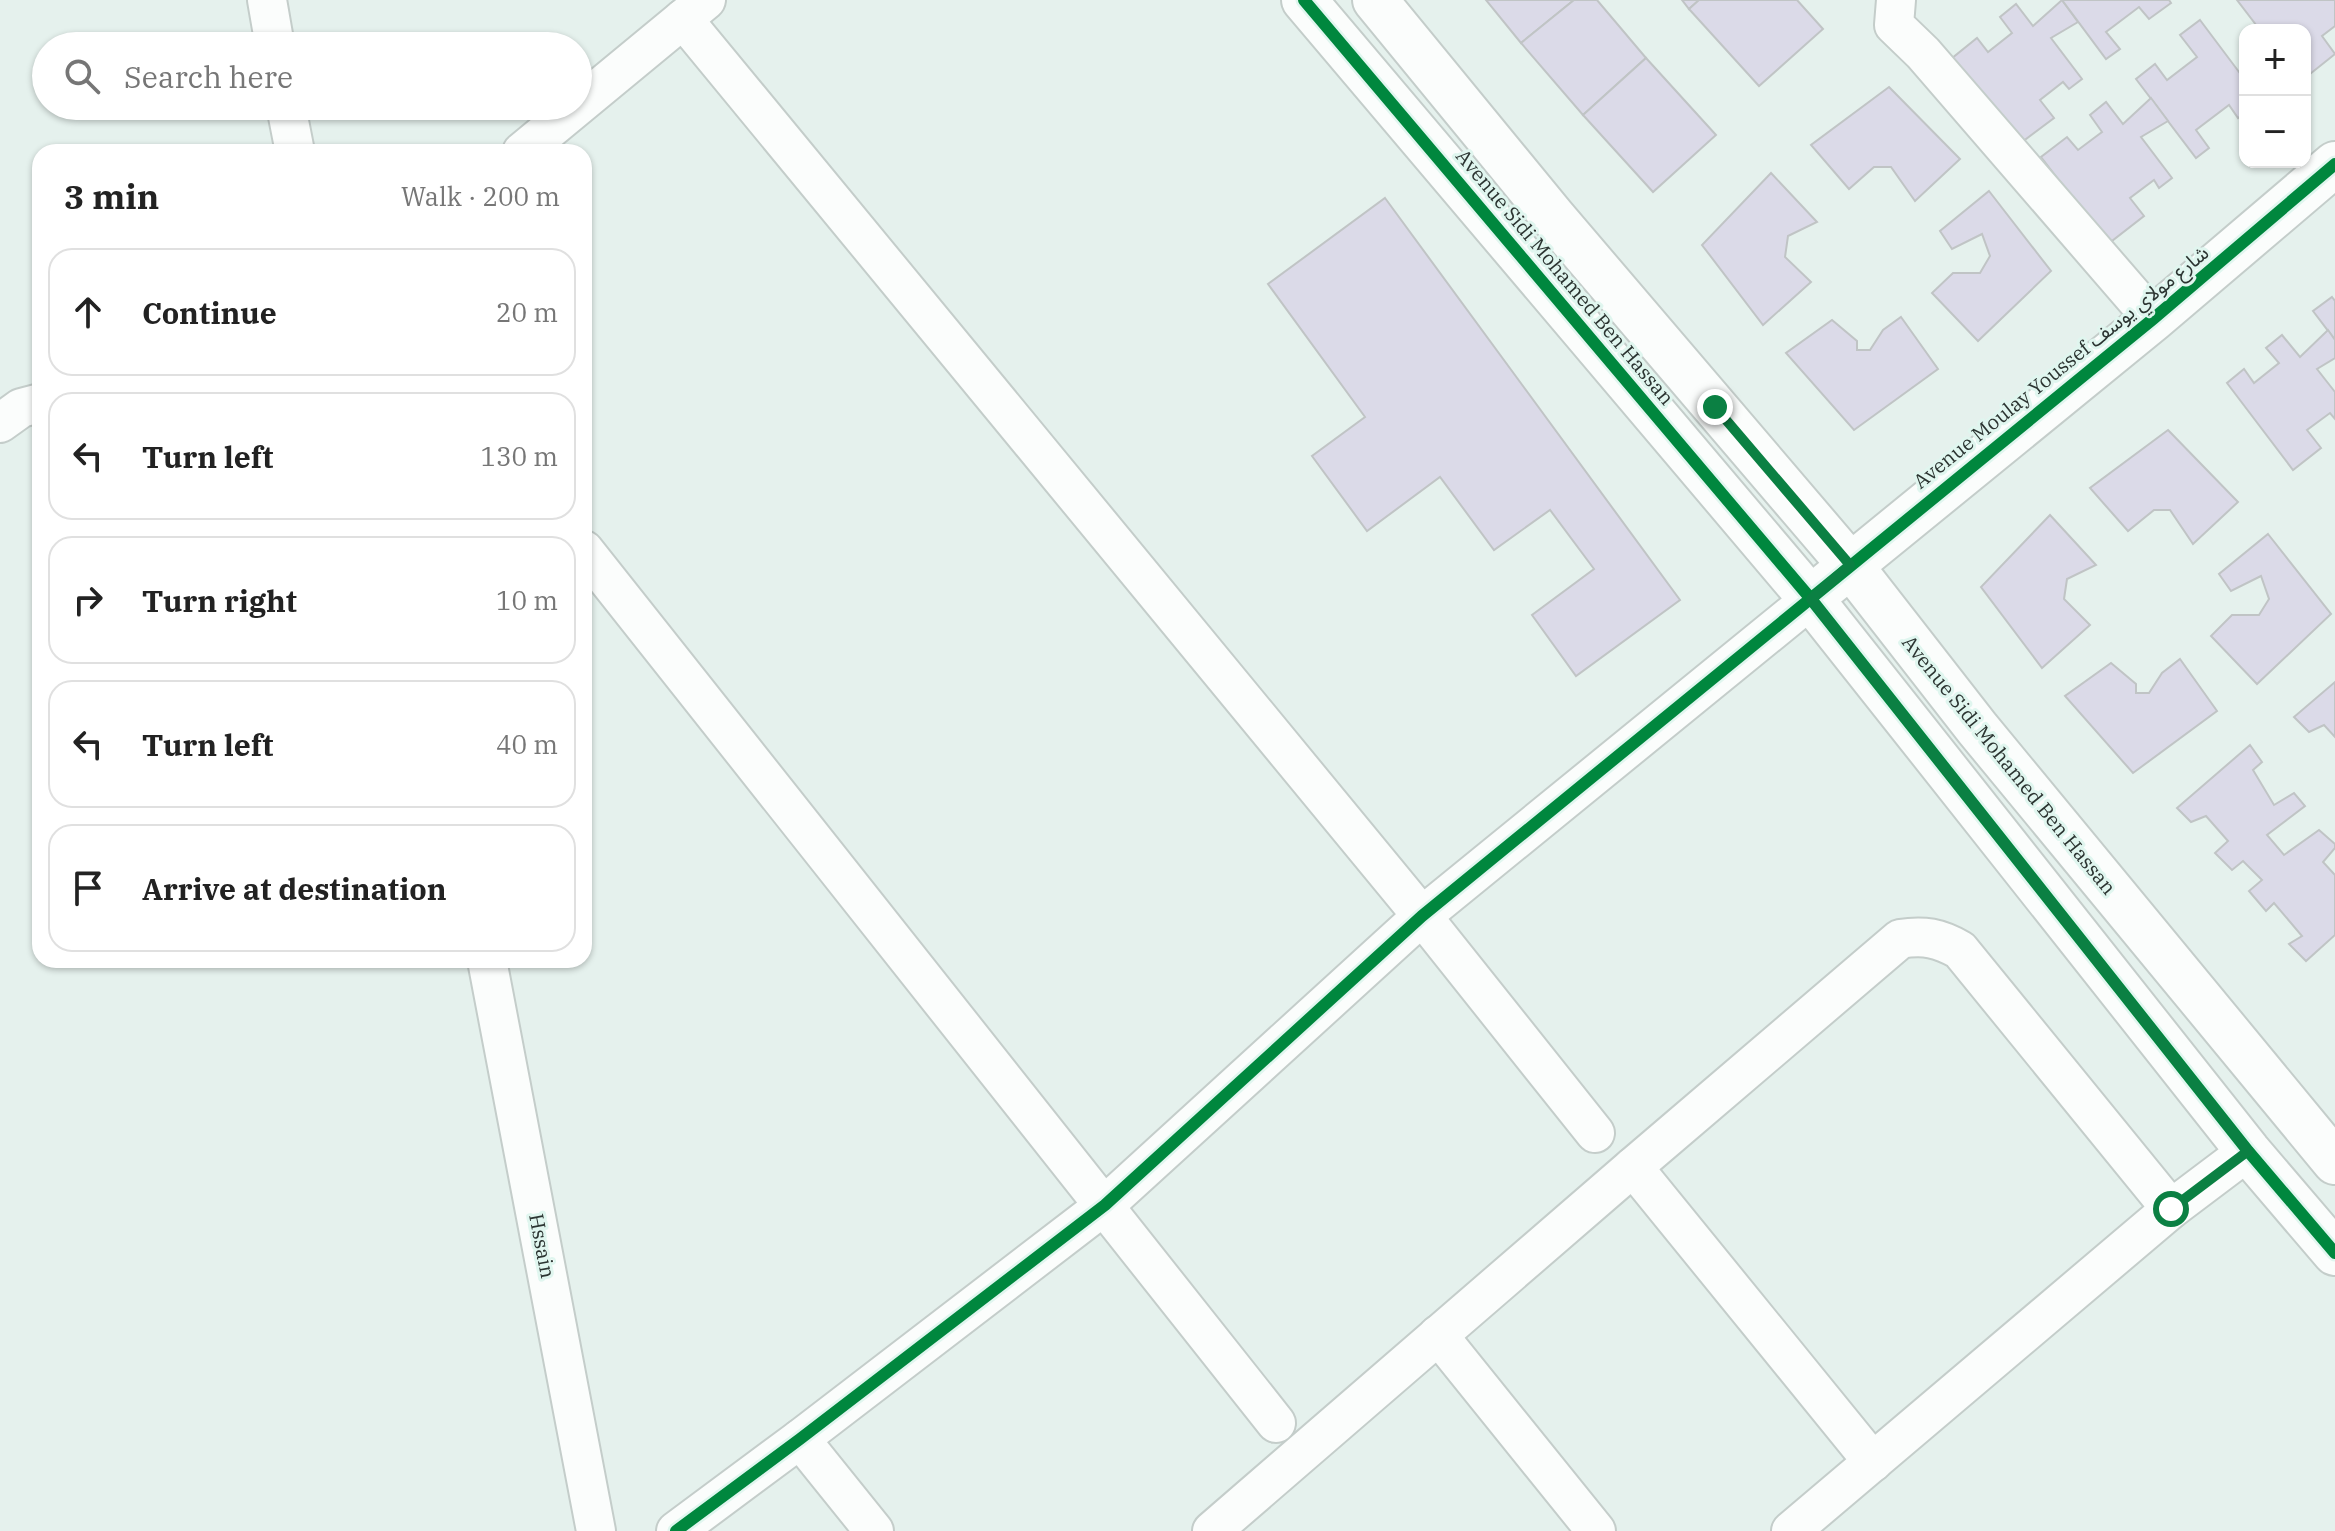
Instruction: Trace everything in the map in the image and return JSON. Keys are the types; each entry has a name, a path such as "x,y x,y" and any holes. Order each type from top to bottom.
{"street":[{"path":"267,0 273,32"},
{"name":"Avenue Sidi Mohamed Ben Hassan","path":"1304,0 1811,599 2248,1151 2335,1253"},
{"name":"Avenue Sidi Mohamed Ben Hassan","path":"1375,0 1553,217 1850,565 1987,740 2335,1162"},
{"path":"1896,0 1894,25 1923,53 2153,319"},
{"path":"592,94 694,10 1595,1133"},
{"path":"289,120 293,144"},
{"path":"532,144 561,120"},
{"name":"Avenue Moulay Youssef شارع مولاي يوسف","path":"1811,599 2153,319 2335,164"},
{"path":"0,423 21,408 32,405"},
{"path":"592,560 1276,1423"},
{"path":"676,1531 1105,1205 1422,916 1811,599"},
{"path":"1212,1531 1900,939 1921,936 1943,940 1960,950 2171,1209"},
{"name":"Hssain","path":"489,968 596,1531"},
{"path":"1791,1531 2171,1209 2248,1151"},
{"path":"1633,1167 1873,1462"},
{"path":"1438,1335 1596,1531"},
{"path":"800,1439 874,1531"}],"building":[{"path":"1486,0 1574,0 1521,43"},
{"path":"1574,0 1597,0 1646,58 1583,115 1521,43"},
{"path":"1682,0 1699,0 1689,9"},
{"path":"1699,0 1797,0 1823,29 1759,86 1689,9"},
{"path":"2062,0 2078,22 2051,38 2082,79 2069,89 2063,82 2040,100 2054,118 2018,145 1951,59 1977,38 1988,52 2012,33 2000,17 2016,4 2033,26"},
{"path":"2062,0 2169,0 2171,3 2149,19 2139,7 2106,32 2120,49 2106,59"},
{"path":"2237,0 2335,0 2335,26 2322,36 2335,54 2311,73 2311,24 2255,24"},
{"path":"2200,20 2239,72 2239,117 2229,105 2196,130 2209,148 2196,158 2136,79 2155,64 2167,80 2197,57 2180,35"},
{"path":"1646,58 1716,135 1653,192 1583,115"},
{"path":"1889,87 1960,159 1915,201 1891,167 1874,167 1849,189 1811,145"},
{"path":"2151,98 2168,121 2141,137 2172,178 2159,188 2154,180 2130,198 2144,216 2108,244 2041,157 2067,137 2078,150 2102,132 2090,115 2106,102 2123,124"},
{"path":"1771,173 1817,222 1788,236 1785,257 1811,282 1763,325 1702,245"},
{"path":"1989,191 2051,271 1978,341 1932,293 1953,273 1980,273 1990,256 1982,234 1952,249 1940,231"},
{"path":"1385,198 1680,600 1576,676 1532,615 1594,569 1550,510 1494,550 1440,477 1367,531 1312,456 1365,417 1268,284"},
{"path":"2332,297 2335,301 2335,340 2313,311"},
{"path":"1901,317 1938,369 1854,430 1786,353 1832,320 1857,341 1857,350 1870,350 1883,330"},
{"path":"2328,330 2335,340 2335,358 2317,369 2335,392 2335,419 2330,413 2307,430 2321,448 2293,470 2227,383 2244,369 2254,383 2279,363 2266,348 2282,335 2300,357"},
{"path":"2168,430 2238,502 2193,544 2170,510 2154,510 2128,531 2090,488"},
{"path":"2050,515 2096,565 2067,579 2064,599 2090,625 2042,668 1981,587"},
{"path":"2268,534 2331,614 2257,684 2211,636 2232,615 2259,615 2269,599 2261,576 2231,591 2219,574"},
{"path":"2180,659 2217,711 2133,773 2065,696 2111,663 2136,684 2136,693 2149,693 2162,673"},
{"path":"2335,682 2335,737 2324,725 2309,732 2294,717"},
{"path":"2250,745 2262,762 2253,770 2274,805 2294,793 2305,806 2267,835 2284,855 2319,830 2335,844 2323,862 2335,875 2335,935 2306,961 2289,944 2302,936 2274,903 2266,911 2249,891 2262,880 2243,861 2232,870 2215,853 2228,841 2206,816 2191,822 2177,808"}],"cycle path":[{"path":"1304,0 1811,599 2248,1151 2335,1253"},
{"path":"676,1531 1105,1205 1422,916 2153,319 2335,164"}],"route":[{"path":"1715,407 1850,565 1811,599 2248,1151 2171,1209"}]}
